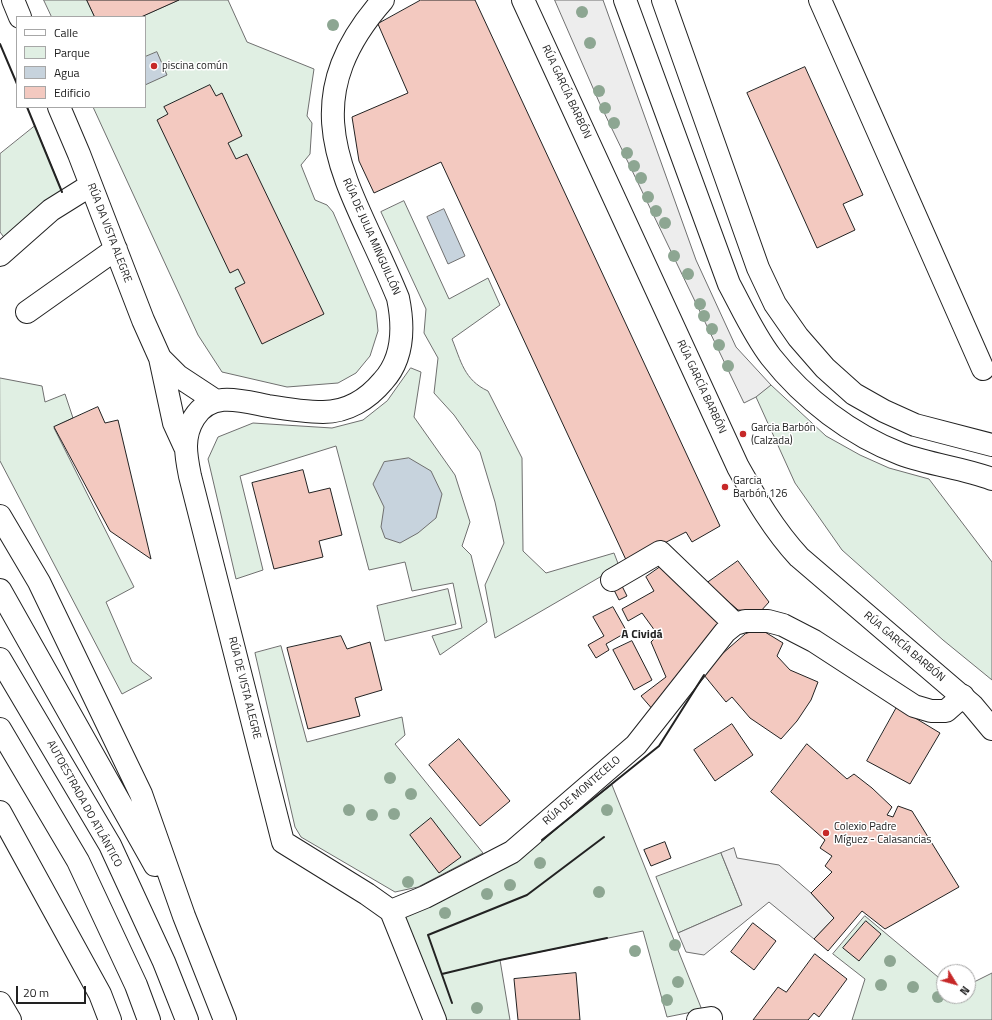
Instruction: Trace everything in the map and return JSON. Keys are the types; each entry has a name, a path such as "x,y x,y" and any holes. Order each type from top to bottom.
{"main road":[{"path":"13,0 20,16"},
{"name":"RÚA DE JULIA MINGUILLÓN","path":"207,406 229,399 245,400 269,406 323,412 341,409 360,402 375,390 389,376 398,356 402,336 402,317 398,298 348,187 339,162 333,107 336,86 342,65 359,30 384,0"},
{"name":"RÚA GARCÍA BARBÓN","path":"523,0 738,467 760,505 783,540 799,557 968,701 992,729"},
{"path":"625,0 729,284 750,323 771,357 804,392 836,419 866,437 901,454 992,480"},
{"path":"663,0 758,268 775,304 798,337 824,368 854,394 884,411 915,425 992,445"},
{"path":"820,0 983,369"},
{"name":"RÚA DA VISTA ALEGRE","path":"58,108 91,185 143,320 160,358 167,384 174,423 185,447"},
{"path":"0,255 51,210 91,185"},
{"path":"27,312 116,249"},
{"name":"RÚA DA VISTA ALEGRE","path":"160,358 207,406"},
{"name":"RÚA DA VISTA ALEGRE","path":"167,384 183,402 207,406"},
{"name":"RÚA DE VISTA ALEGRE","path":"207,406 191,423 185,447 190,476 283,842 367,894 391,911"},
{"path":"0,516 39,582 141,794 184,916 225,1020"},
{"path":"612,580 660,552 735,624 745,621 768,621 802,634 914,706 931,711 946,711 968,701"},
{"path":"0,590 184,916"},
{"name":"RÚA DE MONTECELO","path":"391,911 425,897 512,852 636,745 725,632 735,624"},
{"name":"AUTOESTRADA DO ATLÁNTICO","path":"0,659 110,845 164,962 187,1020"},
{"name":"RÚA GARCÍA BARBÓN","path":"968,701 992,715"},
{"path":"0,729 78,861 136,985 149,1020"},
{"path":"0,812 100,994 110,1020"},
{"path":"391,911 435,1020"},
{"path":"0,1003 10,1020"}],"green space":[{"path":"44,0 87,0 95,16 52,16"},
{"path":"179,0 228,0 247,42 314,69 307,116 312,123 310,154 301,165 315,200 327,205 333,212 376,311 378,331 370,356 356,373 338,383 287,387 222,372 198,335 93,108 146,108 146,16 143,16"},
{"path":"35,126 63,194 6,240 0,232 0,154"},
{"path":"404,201 449,299 488,278 500,305 452,339 468,376 480,387 488,391 522,458 523,551 546,573 614,553 619,566 495,638 485,585 504,543 495,502 480,452 454,415 434,393 438,358 424,333 426,309 381,212"},
{"path":"411,368 421,372 414,417 455,475 470,522 462,546 471,555 487,622 440,655 432,636 462,628 453,583 412,591 405,562 369,570 336,446 240,476 263,570 236,579 208,459 218,437 253,423 332,428 363,420 387,401"},
{"path":"0,378 42,386 45,402 65,394 73,418 54,428 134,587 106,602 132,662 152,678 122,694 0,461"},
{"path":"771,385 826,436 860,455 889,468 929,479 992,562 992,680 943,640 842,550 795,483 756,397"},
{"path":"448,589 456,624 385,641 377,606"},
{"path":"281,646 307,742 402,717 405,735 395,744 483,853 418,887 395,892 301,837 295,827 255,653"},
{"path":"612,785 702,1010 667,1017 643,931 500,960 510,1020 443,1020 403,917 518,859"},
{"path":"721,853 742,905 678,933 656,877"},
{"path":"865,916 936,975 936,1004 976,1004 976,981 992,973 992,1020 852,1020 865,979 833,954"}],"shaded area":[{"path":"555,0 603,0 696,260 736,347 771,385 756,397 744,403 600,104"},
{"path":"734,848 737,858 779,865 811,893 834,918 814,939 769,902 704,955 686,952 678,933 742,905 721,853"}],"water":[{"name":"piscina común","path":"157,52 167,75 146,85 146,57"},
{"path":"444,209 465,256 448,264 427,217"},
{"path":"409,458 431,471 442,494 436,518 418,533 400,543 385,538 381,527 384,507 373,484 384,462"}],"building":[{"path":"87,0 179,0 143,16 95,16"},
{"path":"421,0 475,0 720,526 692,542 686,532 627,562 441,162 374,193 359,161 352,117 408,93 378,24"},
{"path":"805,67 863,195 843,204 855,230 817,248 747,93"},
{"path":"210,85 216,96 222,93 242,136 228,143 236,159 247,154 324,314 262,344 235,288 245,283 238,269 230,273 157,120 168,114 164,107"},
{"path":"98,407 105,423 118,420 151,559 110,531 54,427"},
{"path":"303,470 309,493 330,488 342,535 319,541 323,557 274,569 252,483"},
{"path":"738,561 769,602 760,612 738,610 707,583"},
{"path":"663,565 722,619 654,711 641,696 666,677 651,642 658,635 642,613 628,621 622,609 654,591 646,577"},
{"path":"622,586 627,596 619,600 614,590"},
{"path":"613,607 627,632 606,644 609,650 596,658 588,645 604,636 593,617"},
{"path":"760,629 783,643 777,656 790,670 818,682 811,700 797,721 781,739 750,718 732,697 726,702 704,675 722,654 745,634"},
{"path":"341,636 347,649 370,642 382,690 355,698 360,716 308,729 287,648"},
{"path":"632,641 652,680 634,690 613,650"},
{"path":"897,707 940,733 910,784 867,761"},
{"path":"732,724 753,755 715,781 694,750"},
{"path":"459,739 510,801 480,826 429,765"},
{"path":"807,744 847,779 854,774 872,788 892,807 887,815 893,817 898,806 912,811 959,887 885,929 862,911 828,951 814,939 834,918 811,893 832,872 825,866 832,856 820,848 825,840 771,792"},
{"path":"431,818 461,857 439,873 410,835"},
{"path":"665,842 671,858 651,866 644,850"},
{"path":"866,921 881,934 859,961 843,948"},
{"path":"753,923 776,941 754,970 731,952"},
{"path":"815,954 847,979 819,1017 814,1013 808,1020 753,1020 778,987 786,992"},
{"path":"576,973 580,1020 518,1020 514,979"}],"wall":[{"path":"0,44 16,82"},
{"path":"27,108 62,192"},
{"path":"542,840 659,746 704,675"},
{"path":"452,1003 428,935 527,895 604,837"},
{"path":"442,974 500,960 607,938"}],"place":[{"name":"piscina común","path":"154,66"},
{"name":"Garcia Barbón (Calzada)","path":"743,434"},
{"name":"Garcia Barbón,126","path":"725,487"},
{"name":"Colexio Padre Míguez - Calasancias","path":"826,833"}],"district":[{"name":"A Cividá","path":"642,635"}]}
